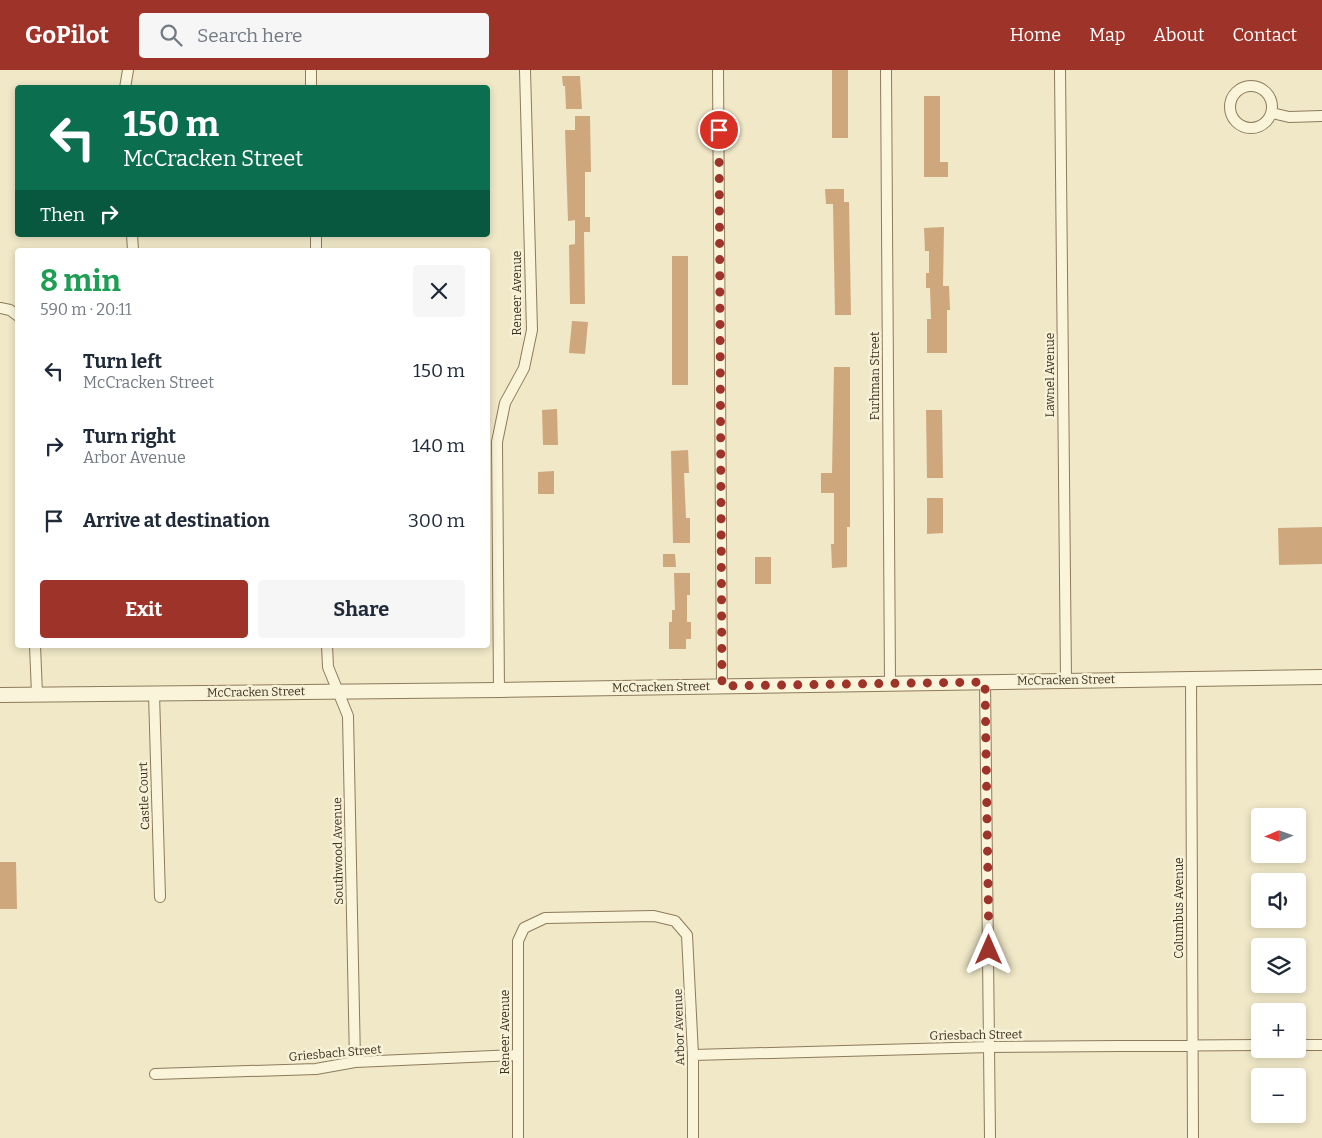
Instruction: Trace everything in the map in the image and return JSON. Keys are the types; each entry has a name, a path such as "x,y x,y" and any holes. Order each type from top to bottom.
{"street":[{"path":"126,85 128,70"},
{"path":"311,70 312,85"},
{"name":"Reneer Avenue","path":"499,690 497,442 503,410 524,368 532,330 525,70"},
{"path":"718,70 722,686"},
{"name":"Furhman Street","path":"886,70 890,683"},
{"name":"Lawnel Avenue","path":"1060,70 1066,680"},
{"path":"1255,86 1262,88 1271,99 1272,113 1269,119 1257,128 1243,127 1237,123 1230,111 1232,97 1241,87 1255,86"},
{"path":"1272,113 1290,117 1322,116"},
{"path":"0,308 10,310 15,314"},
{"path":"35,648 37,694"},
{"name":"Southwood Avenue","path":"327,648 328,667 348,716 354,1062"},
{"name":"McCracken Street","path":"0,695 499,690 1322,677"},
{"name":"Columbus Avenue","path":"1191,678 1191,1044 1193,1138"},
{"path":"985,682 990,1138"},
{"name":"Castle Court","path":"154,694 160,897"},
{"name":"Reneer Avenue","path":"518,1138 518,941 524,928 545,918 654,916 675,920"},
{"name":"Arbor Avenue","path":"675,920 687,936 693,1055 693,1138"},
{"name":"Griesbach Street","path":"693,1055 990,1047 1251,1044"},
{"path":"1306,1045 1322,1045"},
{"name":"Griesbach Street","path":"155,1074 316,1069 354,1062 517,1055"}],"building":[{"path":"832,70 848,70 848,138 832,138"},
{"path":"562,76 580,76 582,109 566,109 565,86 563,86"},
{"path":"924,96 940,96 940,162 948,162 948,177 924,177"},
{"path":"575,116 590,116 591,172 585,172 585,217 590,217 590,232 584,232 585,304 570,304 569,245 575,244 575,220 568,221 565,130 575,130"},
{"path":"825,189 844,189 844,202 849,202 851,315 835,315 833,204 826,204"},
{"path":"944,227 943,286 949,286 950,310 947,310 947,353 927,353 927,319 931,319 930,288 926,288 926,273 929,273 929,251 925,251 924,228"},
{"path":"672,256 688,256 688,385 672,385"},
{"path":"572,321 588,322 585,354 569,353"},
{"path":"834,367 850,367 850,527 847,527 847,567 832,568 831,544 834,544 834,493 821,493 821,473 832,473"},
{"path":"557,409 558,445 543,445 542,410"},
{"path":"926,410 942,410 943,478 927,478"},
{"path":"688,450 689,473 684,473 686,518 690,518 690,543 673,543 671,451"},
{"path":"554,471 554,494 538,494 538,472"},
{"path":"927,498 943,498 943,533 927,534"},
{"path":"1322,527 1322,564 1279,565 1278,528"},
{"path":"663,554 675,554 676,567 663,567"},
{"path":"755,557 771,557 771,584 755,584"},
{"path":"674,573 690,573 690,595 687,595 687,622 691,622 691,639 686,639 686,649 669,649 669,622 672,622 672,610 675,610"},
{"path":"0,862 16,862 17,909 0,909"}],"route":[{"path":"719,130 722,686 985,682 988,776 989,950"}]}
